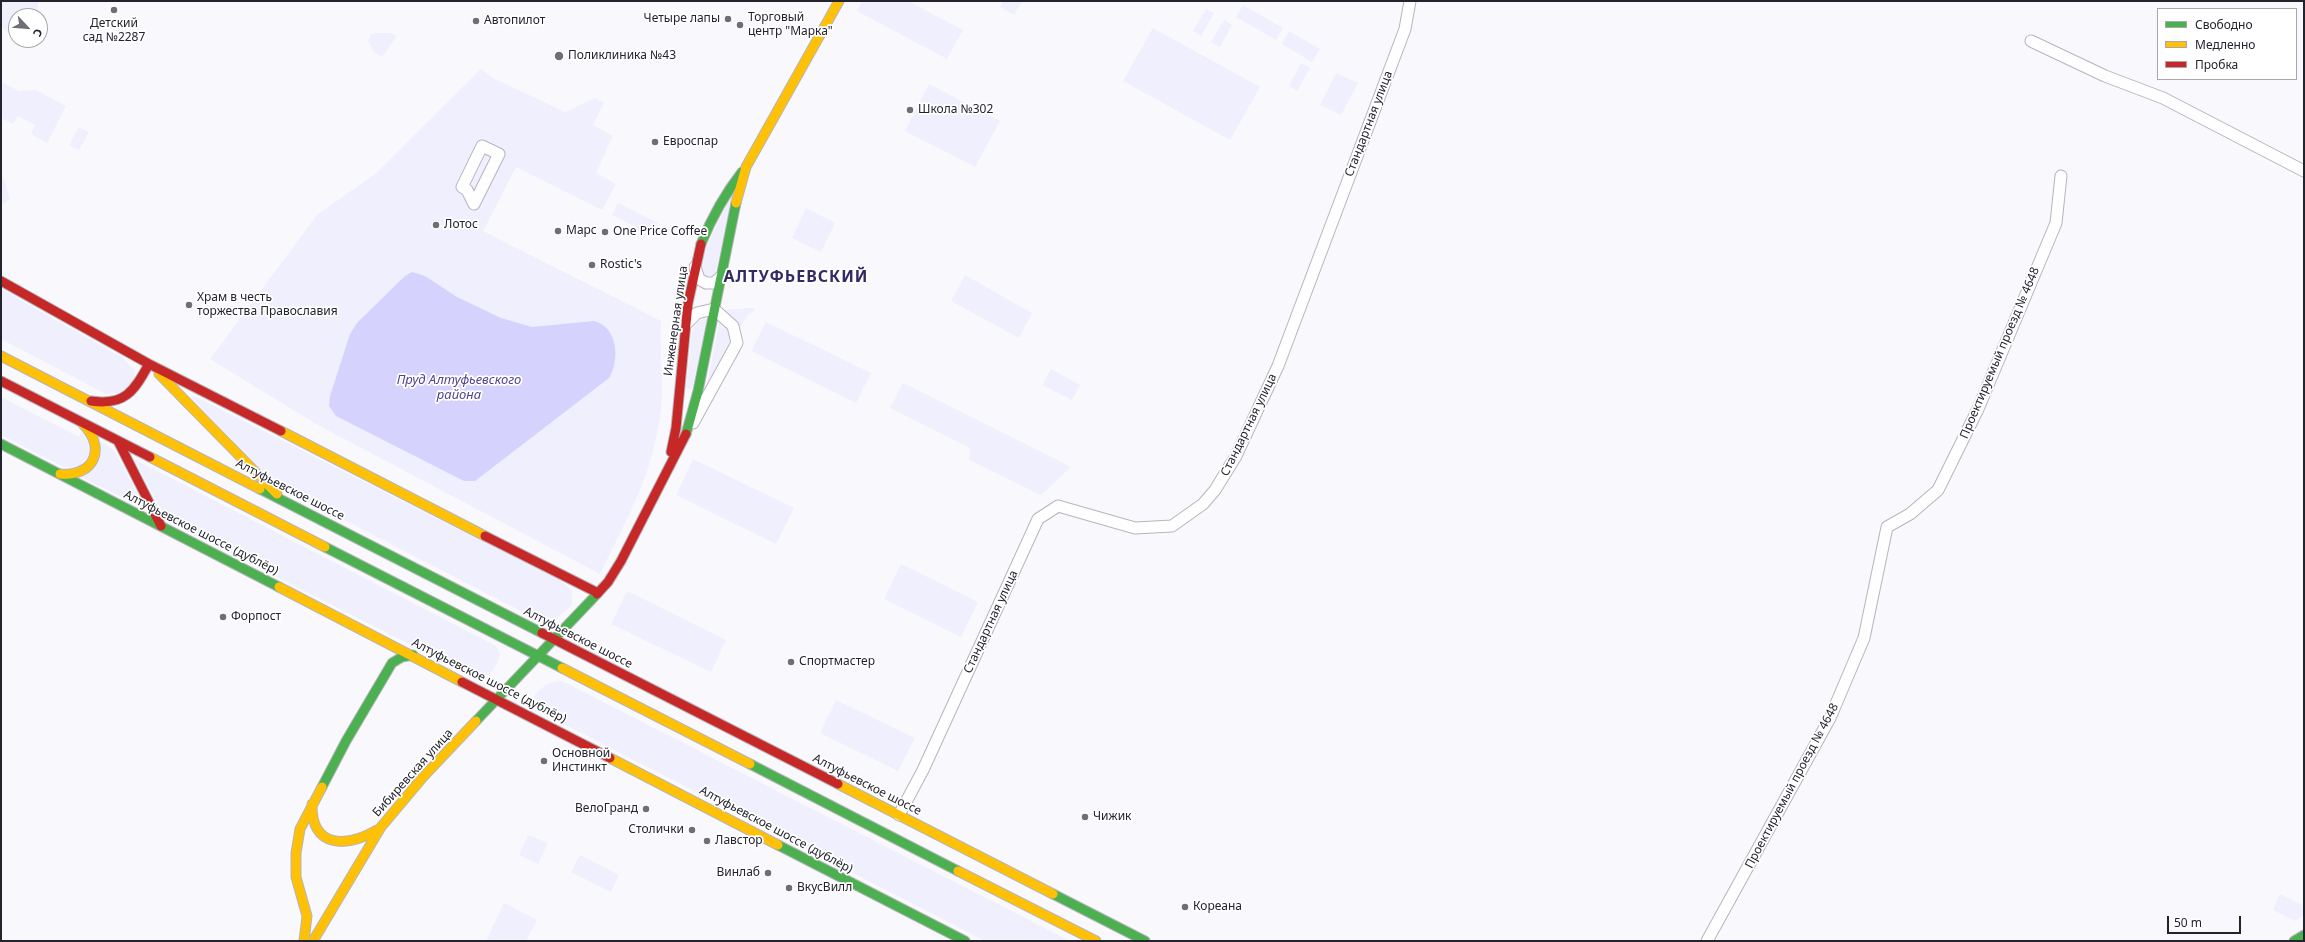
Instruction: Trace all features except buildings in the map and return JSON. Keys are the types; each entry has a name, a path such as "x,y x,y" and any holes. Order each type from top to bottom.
{"main road":[{"name":"Инженерная улица","path":"658,489 669,458 674,437 685,325 695,267 715,210 733,181 746,167 839,1"},
{"name":"Инженерная улица","path":"555,639 608,582 618,567 686,434 698,391 736,205 746,167"},
{"path":"1,281 187,384 598,593"},
{"name":"Алтуфьевское шоссе","path":"1,356 1145,941"},
{"path":"149,364 265,483 292,505"},
{"path":"88,400 111,403 122,399 133,391 149,364"},
{"path":"1,381 1096,941"},
{"path":"179,394 187,384"},
{"path":"58,474 68,475 86,468 94,457 97,449 95,438 89,429 77,420"},
{"path":"118,441 161,526"},
{"name":"Алтуфьевское шоссе (дублёр)","path":"1,444 413,655 965,941"},
{"path":"376,636 383,646 385,656 380,681"},
{"name":"Бибиревская улица","path":"313,941 350,876 381,827 423,777 555,639"},
{"path":"304,941 306,916 296,878 296,853 300,829 312,803 380,681 392,663 402,657 413,655"},
{"path":"312,803 314,825 318,831 332,840 341,842 353,841 366,837 381,827"},
{"path":"2294,941 2304,935"}],"street":[{"name":"Стандартная улица","path":"899,815 926,763 1038,519 1058,506 1135,528 1172,526 1203,504 1216,490 1236,456 1278,366 1405,29 1410,1"},
{"path":"2031,41 2105,76 2163,98 2304,171"},
{"path":"482,146 499,154 494,163 474,204 467,190 462,187 482,146"},
{"name":"Проектируемый проезд № 4648","path":"1707,941 1830,718 1864,638 1888,527 1910,514 1938,490 1978,410 2056,223 2061,176"},
{"path":"695,267 699,279 706,283 714,283 722,276"},
{"path":"685,325 697,314 714,309 733,326 737,343 710,395 686,434"}],"shaded area":[{"path":"1,1 38,1 38,8 8,8 8,32 1,28"},
{"path":"862,1 908,1 963,30 947,59 857,11"},
{"path":"1003,1 1022,1 1014,15 1000,7"},
{"path":"1243,5 1283,28 1276,40 1236,17"},
{"path":"1206,9 1214,13 1201,36 1193,31"},
{"path":"1224,20 1232,25 1220,47 1211,42"},
{"path":"1153,28 1260,87 1230,140 1123,81"},
{"path":"1289,31 1320,49 1312,62 1282,44"},
{"path":"391,33 397,36 382,57 374,52 368,41 371,34"},
{"path":"1301,63 1310,68 1297,91 1289,86"},
{"path":"481,69 495,79 565,112 595,98 604,103 593,125 613,136 596,173 616,184 602,210 516,167 483,231 661,321 662,398 657,433 652,454 646,475 638,494 600,574 316,424 210,359 317,215 375,174"},
{"path":"1336,73 1358,83 1341,115 1320,105"},
{"path":"1,82 19,91 36,90 66,106 47,143 31,134 35,125 18,116 13,124 1,118"},
{"path":"929,84 1000,121 975,167 905,131"},
{"path":"79,127 89,132 79,150 69,145"},
{"path":"1,177 4,179 10,199 1,206"},
{"path":"734,191 715,274 710,278 702,273 704,255"},
{"path":"618,203 658,223 652,235 612,215"},
{"path":"806,208 835,223 821,252 792,238"},
{"path":"965,275 1032,313 1019,338 951,301"},
{"path":"1,289 123,358 135,371 135,379 120,393 106,394 1,339"},
{"path":"754,308 755,311 748,315 739,329 733,319 725,312 725,310"},
{"path":"704,318 708,318 692,389 689,389 686,387 692,332 695,324"},
{"path":"720,320 727,326 730,334 729,343 721,363 706,388"},
{"path":"766,322 871,373 856,403 751,351"},
{"path":"1051,369 1080,385 1072,400 1042,385"},
{"path":"903,383 1071,467 1041,495 969,460 970,448 890,408"},
{"path":"190,396 198,398 561,581 572,591 572,605 554,621 540,621 273,483"},
{"path":"1,397 79,437 82,431 86,434 91,452 78,468 64,467 1,435"},
{"path":"101,442 114,450 141,500 137,505 81,477"},
{"path":"134,459 496,646 500,655 495,668 486,676 476,678 167,521"},
{"path":"693,459 794,508 776,544 676,495"},
{"path":"901,564 978,602 961,637 884,599"},
{"path":"627,591 726,640 711,672 611,624"},
{"path":"557,681 562,681 1070,941 985,941 535,709 533,703 537,693 546,685"},
{"path":"836,700 915,738 898,771 820,733"},
{"path":"528,835 548,843 538,864 519,855"},
{"path":"580,855 619,875 611,892 571,872"},
{"path":"2280,894 2304,906 2304,915 2295,921 2273,910"},
{"path":"504,903 537,920 526,941 486,941"}],"water":[{"name":"Пруд Алтуфьевского района","path":"412,272 425,276 457,297 501,318 532,327 594,321 602,324 608,330 615,345 615,362 609,378 475,481 464,481 336,416 329,406 330,396 350,334 357,323 405,276"}],"traffic: fast":[{"path":"701,244 719,206 742,172"},
{"path":"686,434 698,391 736,203"},
{"path":"1,444 279,587"},
{"path":"260,489 542,633"},
{"path":"325,547 562,668"},
{"path":"476,721 597,594"},
{"path":"322,787 346,741 392,663 402,657 413,655"},
{"path":"750,764 958,871"},
{"path":"778,845 965,941"},
{"path":"1053,894 1145,941"},
{"path":"2294,941 2304,935"}],"traffic: slow":[{"path":"736,203 746,167 839,1"},
{"path":"1,356 260,489"},
{"path":"159,374 277,494"},
{"path":"60,474 72,474 81,471 89,466 93,459 95,451 94,442 90,433 83,424"},
{"path":"281,431 485,536"},
{"path":"150,457 325,547"},
{"path":"279,587 462,682"},
{"path":"562,668 750,764"},
{"path":"313,941 381,827 423,777 476,721"},
{"path":"610,758 778,845"},
{"path":"838,784 1053,894"},
{"path":"304,941 307,916 296,877 296,853 300,829 322,787"},
{"path":"312,804 313,818 317,829 324,836 332,840 354,840 377,830"},
{"path":"958,871 1096,941"}],"traffic: jam":[{"path":"671,452 676,428 688,303 701,244"},
{"path":"1,281 149,364 281,431"},
{"path":"91,401 103,402 120,399 133,389 149,364"},
{"path":"1,381 150,457"},
{"path":"597,594 608,582 621,561 686,434"},
{"path":"118,441 161,526"},
{"path":"485,536 598,593"},
{"path":"542,633 838,784"},
{"path":"462,682 610,758"}],"place":[{"name":"Детский сад №2287","path":"114,10"},
{"name":"Четыре лапы","path":"728,19"},
{"name":"Автопилот","path":"476,21"},
{"name":"Торговый центр \"Марка\"","path":"740,25"},
{"name":"Поликлиника №43","path":"559,56"},
{"name":"Школа №302","path":"910,110"},
{"name":"Евроспар","path":"655,142"},
{"name":"Лотос","path":"436,225"},
{"name":"Марс","path":"558,231"},
{"name":"One Price Coffee","path":"605,232"},
{"name":"Rostic's","path":"592,265"},
{"name":"Храм в честь торжества Православия","path":"189,305"},
{"name":"Форпост","path":"223,617"},
{"name":"Спортмастер","path":"791,662"},
{"name":"Основной Инстинкт","path":"544,761"},
{"name":"ВелоГранд","path":"646,809"},
{"name":"Чижик","path":"1085,817"},
{"name":"Столички","path":"692,830"},
{"name":"Лавстор","path":"707,841"},
{"name":"Винлаб","path":"768,873"},
{"name":"ВкусВилл","path":"789,888"},
{"name":"Кореана","path":"1185,907"}],"district":[{"name":"АЛТУФЬЕВСКИЙ","path":"796,277"}]}
